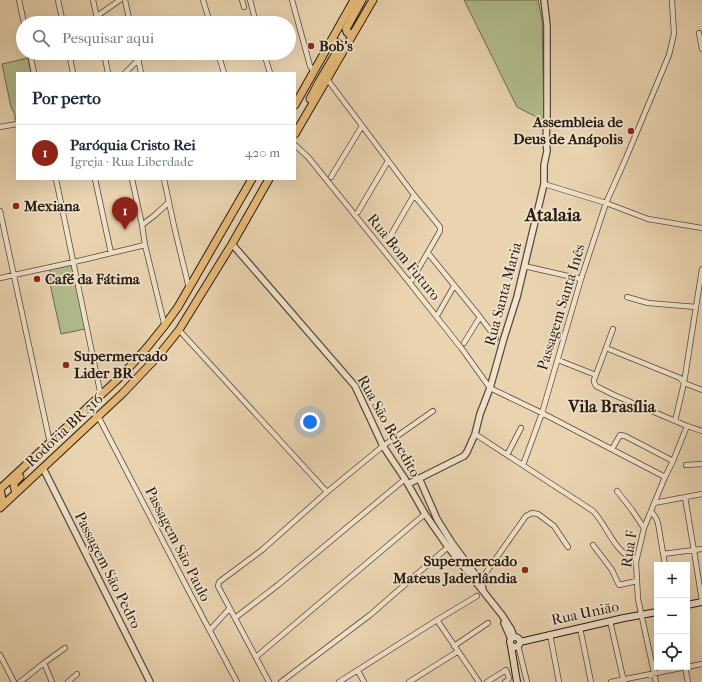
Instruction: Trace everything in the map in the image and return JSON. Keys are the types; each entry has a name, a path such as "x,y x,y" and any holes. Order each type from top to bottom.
{"highway":[{"path":"354,33 349,34 346,29 362,0"},
{"path":"296,132 373,0"},
{"path":"296,103 351,2"},
{"path":"305,116 308,105 319,82 340,48 338,43 331,41"},
{"name":"Rodovia BR-316","path":"0,489 102,396 165,327 190,288 251,180"},
{"name":"Rodovia BR-316","path":"0,508 98,416 148,366 179,330 232,244 268,180"},
{"path":"16,493 14,483 35,463 42,451"},
{"path":"0,489 2,499 0,502"}],"main road":[{"path":"690,605 702,601"},
{"name":"Rua União","path":"519,644 550,634 654,613"},
{"path":"517,682 512,640 517,638 519,644"}],"street":[{"path":"19,0 22,16"},
{"path":"58,0 61,16"},
{"path":"93,0 97,16 120,0"},
{"path":"125,0 128,16"},
{"path":"203,0 208,16"},
{"path":"242,0 244,7"},
{"path":"250,0 254,16"},
{"path":"292,0 310,66 314,72"},
{"name":"Rua Santa Maria","path":"406,482 419,478 464,456 467,452 475,434 480,414 490,388 517,297 544,184 544,165 547,151 547,25 544,0"},
{"name":"Passagem Santa Inês","path":"523,465 542,413 581,279 606,203 669,55 674,34 672,0"},
{"path":"699,33 702,49"},
{"path":"31,60 34,72"},
{"path":"70,60 73,72"},
{"path":"105,60 108,72"},
{"path":"126,72 138,60"},
{"path":"138,60 141,72"},
{"path":"220,60 224,72"},
{"path":"266,60 270,72"},
{"path":"327,79 388,161 440,227 440,231 412,280"},
{"path":"0,127 16,124"},
{"path":"331,177 362,126"},
{"name":"Rua Bom Futuro","path":"296,146 308,157 405,277 462,349 490,388"},
{"path":"358,212 388,161"},
{"path":"56,180 102,396"},
{"path":"95,180 111,253"},
{"path":"132,180 165,327"},
{"path":"164,180 190,288"},
{"path":"544,184 606,203 648,219 702,228"},
{"path":"388,240 414,195"},
{"path":"142,225 169,202"},
{"path":"0,211 50,443"},
{"name":"Rua São Benedito","path":"232,244 352,381 361,397 383,446 425,514 448,547 502,615 511,629 512,640"},
{"path":"0,278 146,245"},
{"path":"428,253 480,316 496,338"},
{"path":"524,266 581,279"},
{"path":"674,421 684,383 702,269"},
{"path":"438,314 454,286"},
{"path":"627,297 648,303 696,307"},
{"path":"464,343 480,316"},
{"path":"613,329 595,377 594,382 596,386 674,421 702,431"},
{"path":"179,330 327,492"},
{"path":"606,348 680,378 684,383 702,390"},
{"path":"558,360 595,377"},
{"path":"490,388 542,413 665,477"},
{"path":"269,682 229,609 218,586 219,582 262,550 327,492 383,446 433,410"},
{"name":"Passagem São Paulo","path":"98,416 237,682"},
{"name":"Rua F","path":"656,682 638,599 637,559 644,528 687,426"},
{"path":"507,455 521,428"},
{"path":"475,434 593,511 627,556 637,559"},
{"path":"612,449 620,435 625,436 673,461"},
{"path":"686,465 702,464"},
{"name":"Passagem São Pedro","path":"43,468 150,682"},
{"name":"Rua São Benedito","path":"419,478 437,519 452,543 480,581 483,591"},
{"path":"235,618 406,482"},
{"path":"616,491 632,510 644,528"},
{"path":"654,503 702,494"},
{"path":"685,497 702,601"},
{"path":"651,511 658,523 664,562"},
{"path":"480,581 526,516 532,513 538,514 554,526 568,547"},
{"path":"256,657 425,514"},
{"path":"593,545 612,570 619,585 637,581"},
{"path":"281,682 370,615 448,547"},
{"path":"663,554 702,549"},
{"path":"339,682 436,620 477,596"},
{"path":"210,630 229,609"},
{"path":"436,620 479,682"},
{"path":"610,621 623,681"},
{"path":"454,646 488,623"},
{"path":"580,628 591,682"},
{"path":"550,634 559,682"},
{"path":"519,644 527,682"},
{"path":"20,682 65,648"},
{"path":"409,682 457,652"},
{"path":"1,658 14,682"},
{"path":"44,663 52,682"},
{"path":"690,666 702,664"},
{"path":"487,682 506,670 509,678 505,682"},
{"path":"611,682 623,681 670,670"},
{"path":"686,670 688,682"},
{"path":"358,671 364,682"},
{"path":"68,682 77,674"}],"green space":[{"path":"464,0 538,0 542,19 544,121 517,107"},
{"path":"19,60 28,60 31,72 16,72 16,120 11,107 2,64"},
{"path":"72,264 85,329 61,334 50,284 50,269"}],"place":[{"name":"Bob's","path":"311,46"},
{"name":"Assembleia de Deus de Anápolis","path":"631,131"},
{"name":"Mexiana","path":"16,206"},
{"name":"Paróquia Cristo Rei","path":"125,230"},
{"name":"Café da Fátima","path":"37,279"},
{"name":"Supermercado Lider BR","path":"66,365"},
{"name":"Supermercado Mateus Jaderlândia","path":"525,570"}],"district":[{"name":"Atalaia","path":"553,215"},
{"name":"Vila Brasília","path":"612,406"}]}
